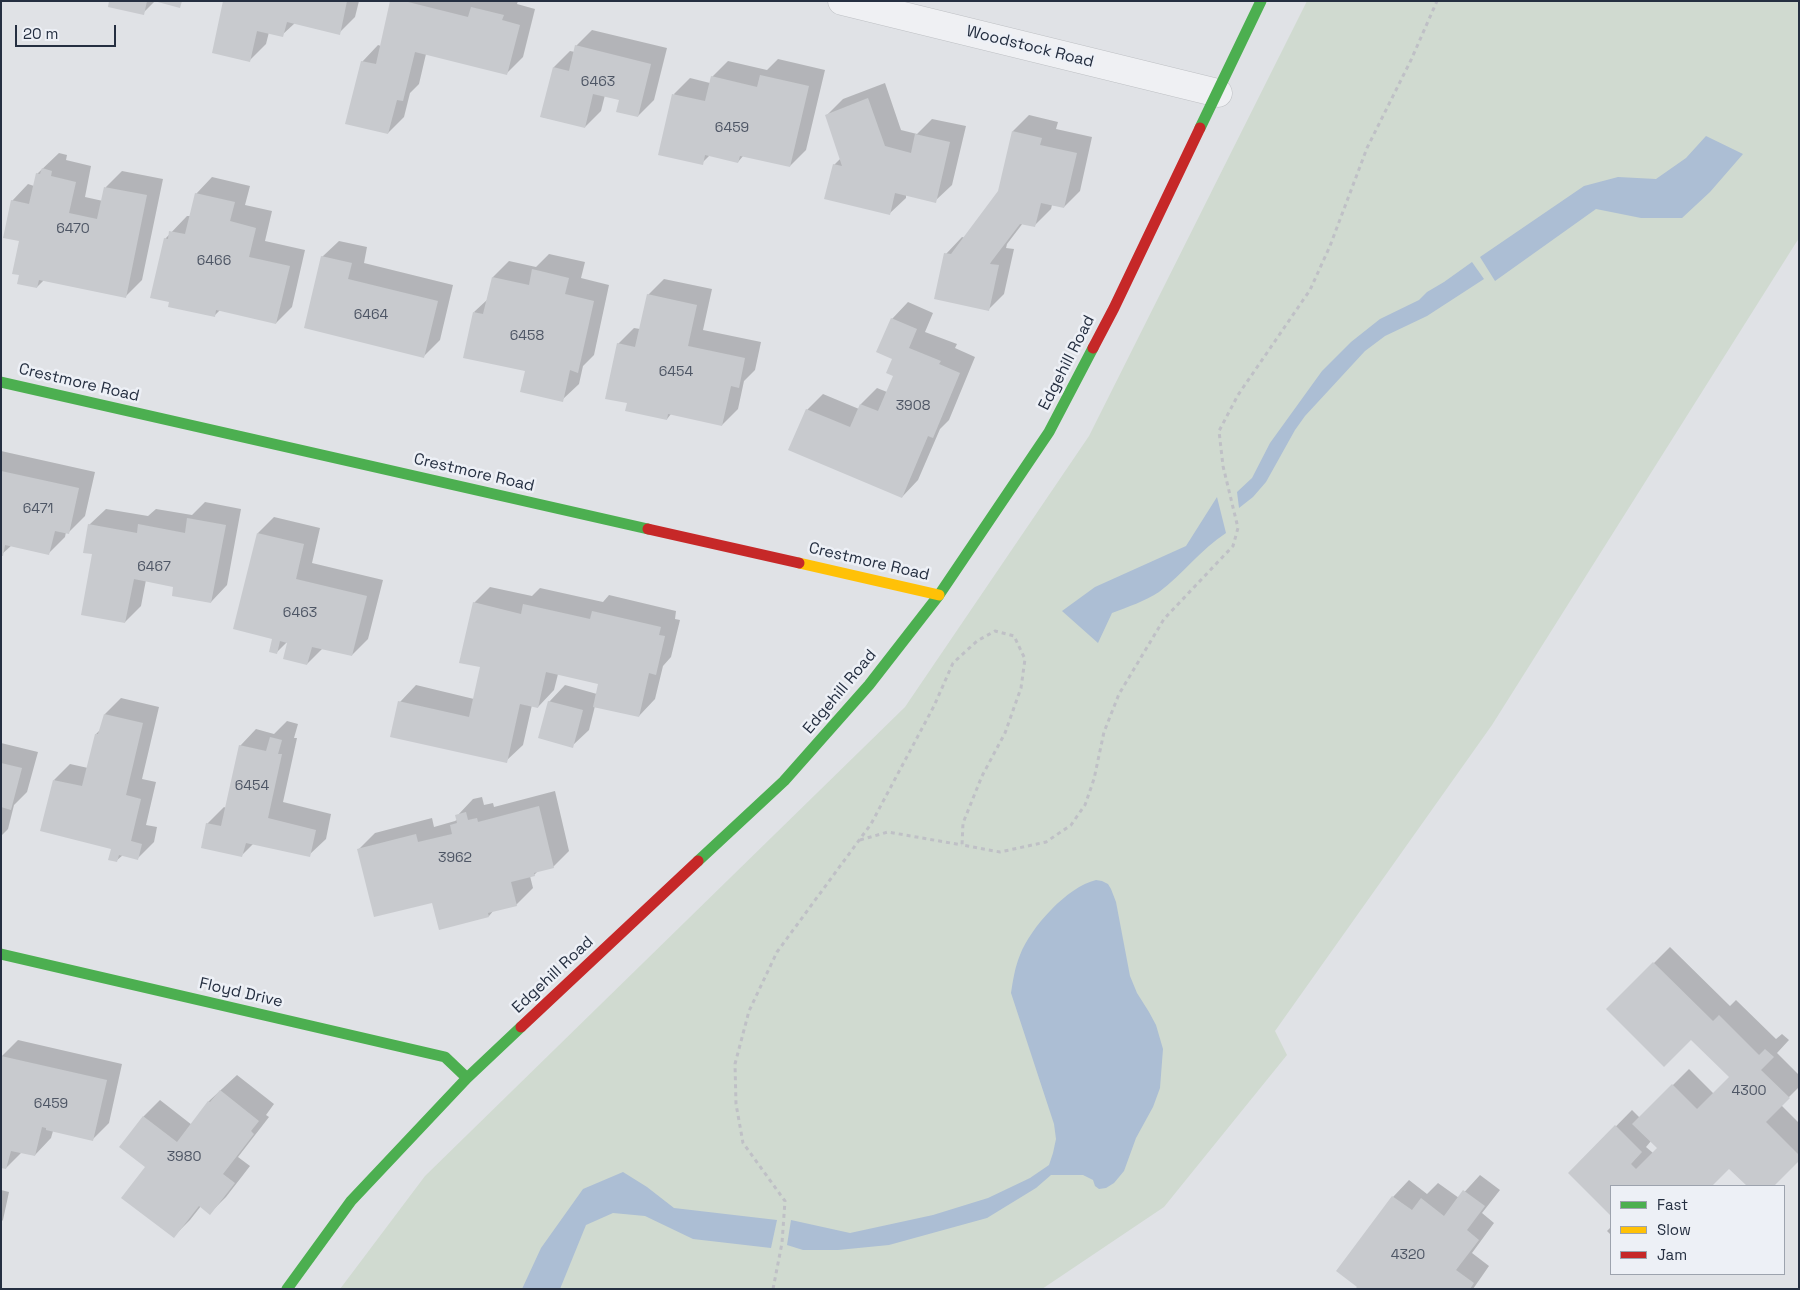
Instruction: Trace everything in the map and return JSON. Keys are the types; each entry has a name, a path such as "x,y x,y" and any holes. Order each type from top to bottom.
{"street":[{"name":"Woodstock Road","path":"842,1 1218,93"},
{"name":"Edgehill Road","path":"288,1289 351,1201 467,1078 784,782 869,685 939,595 1049,432 1114,308 1261,1"},
{"name":"Crestmore Road","path":"1,382 939,595"},
{"name":"Floyd Drive","path":"1,954 444,1057 467,1078"}],"path":[{"path":"859,841 888,832 1000,852 1046,842 1072,825 1085,805 1091,788 1104,732 1118,694 1164,619 1233,546 1238,528 1223,466 1219,431 1238,395 1310,290 1330,246 1366,148 1411,60 1437,1"},
{"path":"773,1289 782,1243 785,1201 743,1144 736,1104 735,1064 749,1011 777,952 870,824 934,706 953,663 977,641 995,631 1014,636 1025,659 1020,688 1005,733 982,776 963,823 962,845"}],"shaded area":[{"path":"1307,1 1799,1 1799,238 1492,725 1275,1031 1287,1055 1164,1207 1042,1289 340,1289 425,1176 905,707 1089,436"}],"water":[{"path":"1706,136 1743,154 1710,192 1682,218 1641,218 1596,209 1495,281 1480,257 1584,186 1618,177 1656,179 1686,158"},
{"path":"1472,262 1484,279 1427,316 1385,336 1365,351 1305,416 1266,482 1253,497 1239,508 1237,492 1252,478 1270,443 1322,371 1351,342 1380,319 1419,300 1427,292"},
{"path":"1217,497 1226,533 1208,546 1159,592 1112,613 1098,643 1062,611 1095,587 1186,546"},
{"path":"1096,880 1108,884 1111,889 1116,902 1130,976 1137,993 1156,1025 1163,1049 1160,1088 1153,1107 1136,1138 1124,1171 1114,1183 1106,1188 1099,1189 1095,1186 1093,1180 1083,1175 1051,1175 1036,1188 987,1218 889,1245 838,1250 803,1250 787,1245 791,1220 850,1233 933,1215 988,1198 1030,1178 1049,1165 1056,1139 1054,1124 1011,993 1015,969 1032,932 1062,899 1085,884"},
{"path":"623,1172 647,1187 674,1208 777,1220 771,1248 693,1239 645,1216 613,1213 586,1225 560,1289 522,1289 541,1248 583,1189"}],"building":[{"path":"109,1 147,1 144,15 108,7"},
{"path":"154,1 182,1 180,8"},
{"path":"223,1 347,1 340,35 287,22 283,37 257,31 250,62 212,53"},
{"path":"390,1 404,1 468,17 471,7 504,15 502,20 520,25 507,75 415,52 403,101 397,100 388,134 345,124 361,61 376,64"},
{"path":"575,45 651,64 638,117 616,112 619,100 593,94 585,128 540,117 553,67 569,71"},
{"path":"760,75 809,86 790,167 740,156 738,163 705,155 703,165 658,155 672,94 705,101 711,76 757,87"},
{"path":"868,98 885,146 911,153 915,134 950,142 936,203 895,193 890,215 824,199 833,164 842,166 825,115"},
{"path":"1012,131 1042,138 1040,145 1077,153 1064,208 1041,203 1035,227 1020,224 991,262 990,264 999,265 989,311 934,299 944,253 951,254 998,191"},
{"path":"42,168 52,171 51,176 76,182 69,213 97,219 104,187 147,195 126,298 39,280 37,288 17,284 19,275 12,274 19,241 3,238 11,200 29,204 36,173 40,174"},
{"path":"195,193 235,202 230,221 256,228 249,257 290,266 276,324 216,310 215,317 168,307 169,302 150,298 164,238 168,239 169,231 185,234"},
{"path":"321,256 352,263 348,279 438,301 424,358 304,328"},
{"path":"532,269 569,278 565,294 594,301 578,373 570,370 563,402 520,392 525,371 463,358 473,312 483,314 492,277 529,285"},
{"path":"647,294 697,305 688,346 745,358 739,388 731,386 722,426 668,414 667,420 625,411 627,403 605,399 617,343 635,347"},
{"path":"891,318 917,329 909,348 941,361 939,364 960,373 933,438 928,436 902,498 788,450 806,409 850,427 860,404 878,411 893,376 886,373 892,359 876,352"},
{"path":"1,471 79,488 69,534 55,531 49,555 5,545 3,556 1,556"},
{"path":"187,518 226,525 211,603 172,596 173,587 134,579 125,623 81,615 92,554 83,553 88,524 137,533 138,524 185,533"},
{"path":"257,533 304,544 296,579 367,596 352,656 312,647 307,665 283,659 287,643 280,641 277,654 269,652 272,639 233,629"},
{"path":"473,602 521,614 523,604 590,619 592,611 661,627 659,635 665,636 656,675 649,673 639,717 593,707 598,684 546,672 538,708 520,704 507,763 390,737 398,701 469,717 480,667 459,663"},
{"path":"548,701 583,710 573,748 538,738"},
{"path":"104,714 143,723 126,795 141,799 131,841 142,844 138,860 119,855 117,862 108,860 111,849 40,831 53,780 82,786 95,734 98,734"},
{"path":"270,737 282,740 278,754 282,754 268,818 316,830 310,857 246,843 242,857 201,848 206,823 221,826 239,745 266,751"},
{"path":"1,763 22,768 11,810 1,807"},
{"path":"539,806 554,868 534,873 535,876 511,882 517,906 488,913 489,917 439,930 432,903 374,917 357,849 416,834 418,842 452,834 450,825 457,823 455,815 466,812 468,820 477,818 478,822"},
{"path":"1653,962 1713,1021 1719,1015 1759,1055 1765,1049 1774,1057 1761,1070 1790,1098 1766,1122 1799,1155 1799,1161 1775,1185 1746,1185 1729,1169 1713,1185 1610,1185 1610,1215 1568,1173 1615,1125 1642,1152 1631,1164 1636,1169 1657,1148 1632,1124 1672,1084 1697,1109 1729,1077 1691,1040 1664,1067 1606,1009"},
{"path":"1,1056 107,1080 93,1141 46,1130 46,1128 42,1127 35,1156 11,1151 6,1169 1,1168"},
{"path":"220,1090 259,1121 251,1131 254,1134 223,1174 235,1183 210,1215 199,1206 174,1238 121,1198 145,1167 119,1147 143,1116 177,1142 208,1101 210,1102"},
{"path":"1463,1190 1485,1206 1467,1230 1479,1240 1456,1270 1474,1283 1470,1289 1355,1289 1357,1287 1336,1271 1392,1196 1412,1210 1421,1198 1444,1216"}],"traffic: fast":[{"path":"1200,128 1261,1"},
{"path":"698,861 784,781 869,685 939,595 1049,432 1093,348"},
{"path":"1,382 648,529"},
{"path":"1,954 445,1057 467,1078"},
{"path":"287,1289 351,1201 467,1078 521,1027"}],"traffic: slow":[{"path":"799,563 939,595"}],"traffic: jam":[{"path":"1093,348 1200,128"},
{"path":"648,529 799,563"},
{"path":"521,1027 698,861"}]}
